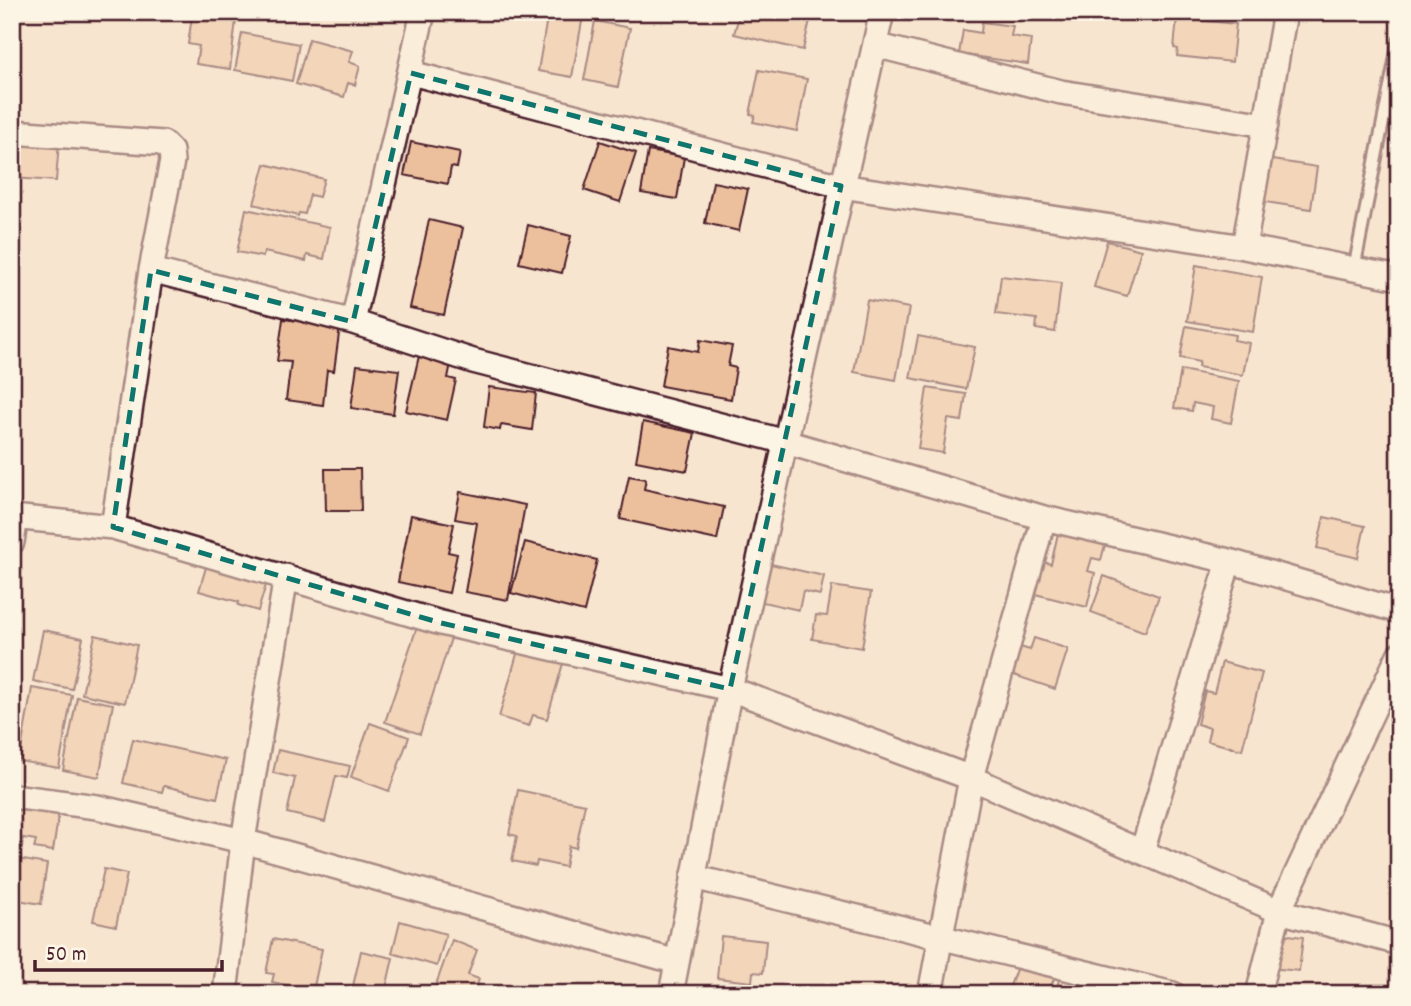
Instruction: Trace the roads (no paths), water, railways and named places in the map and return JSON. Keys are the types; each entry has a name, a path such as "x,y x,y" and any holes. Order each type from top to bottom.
{"street":[{"path":"353,322 424,12"},
{"path":"671,994 730,689 882,12"},
{"path":"1244,247 1285,12"},
{"path":"875,45 1062,92 1265,125"},
{"path":"411,73 842,186 1244,247 1399,278"},
{"path":"12,132 163,143 171,151 172,161 151,270 113,527"},
{"path":"151,270 353,322 473,361 786,442 1044,519 1229,561 1399,611"},
{"path":"12,542 14,517 113,527 441,622 730,689 971,778 1279,911 1399,943"},
{"path":"930,994 971,778 1044,519"},
{"path":"1142,852 1229,561"},
{"path":"225,994 243,841 286,576"},
{"path":"1258,994 1279,911 1399,655"},
{"path":"12,796 97,807 243,841 677,961"},
{"path":"693,877 1173,994"}],"lane":[{"path":"1354,269 1399,41"}]}
